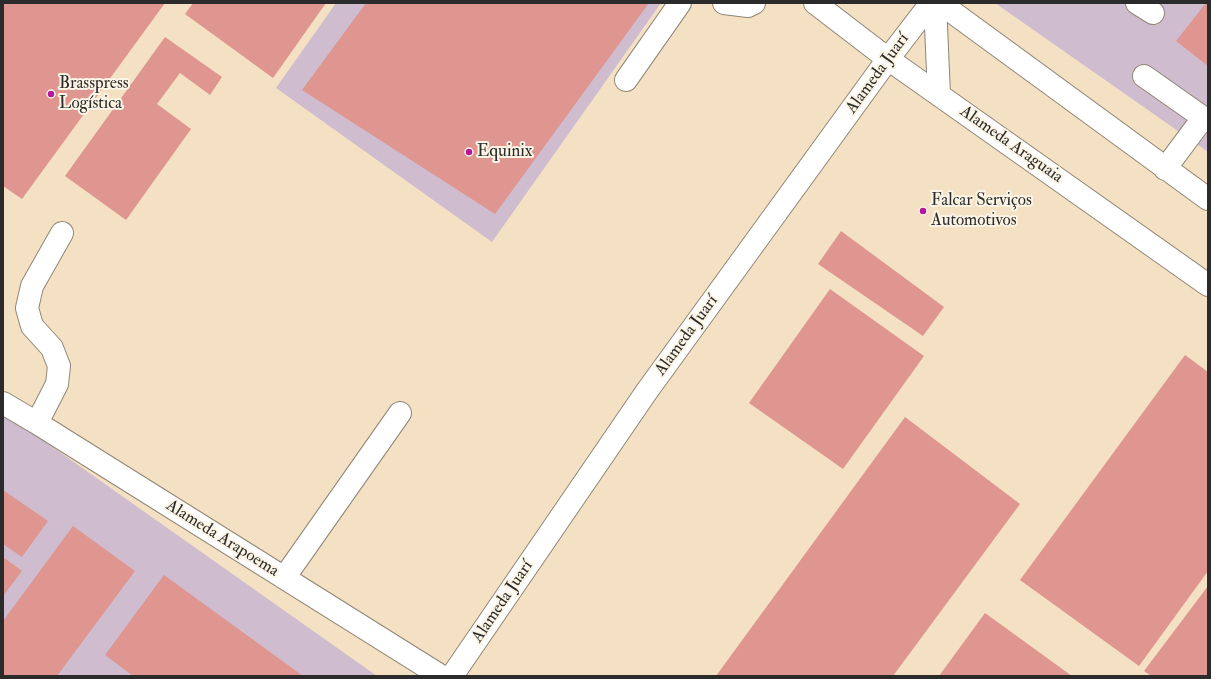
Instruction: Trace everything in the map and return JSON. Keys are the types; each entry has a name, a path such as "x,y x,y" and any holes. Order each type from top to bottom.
{"street":[{"path":"626,80 680,3"},
{"path":"724,3 748,6 754,3"},
{"name":"Alameda Araguaia","path":"815,3 888,59 1208,285"},
{"name":"Alameda Juarí","path":"452,676 647,391 888,59 931,3"},
{"path":"935,3 939,95"},
{"path":"940,3 1208,199"},
{"path":"1144,76 1206,120 1166,169"},
{"path":"37,422 57,384 59,366 52,348 32,326 27,308 32,286 62,233"},
{"name":"Alameda Arapoema","path":"3,403 37,422 441,676"},
{"path":"284,578 400,413"}],"shaded area":[{"name":"Equinix","path":"336,3 661,3 492,242 276,88"},
{"path":"995,3 1208,3 1208,152"},
{"path":"3,412 377,676 3,676"}],"building":[{"name":"Brasspress Logística","path":"3,3 165,3 22,199 3,186"},
{"path":"193,3 326,3 273,78 185,14"},
{"name":"Equinix","path":"366,3 649,3 495,214 302,90"},
{"path":"1206,3 1208,3 1208,66 1176,41"},
{"path":"165,37 222,77 210,95 180,73 157,104 191,129 126,220 65,176"},
{"path":"841,231 944,307 923,336 818,264"},
{"path":"830,289 924,356 843,469 749,403"},
{"path":"1185,355 1208,372 1208,571 1139,666 1020,580"},
{"path":"905,417 1020,504 893,676 716,676"},
{"path":"3,490 48,521 22,557 3,544"},
{"path":"73,526 135,571 57,676 3,676 3,621"},
{"path":"3,557 22,571 3,596"},
{"path":"164,575 303,676 133,676 105,655"},
{"path":"1208,586 1208,676 1151,676 1144,671"},
{"path":"985,613 1072,676 939,676"}],"place":[{"name":"Brasspress Logística","path":"51,94"},
{"name":"Equinix","path":"469,152"},
{"name":"Falcar Serviços Automotivos","path":"923,211"}]}
